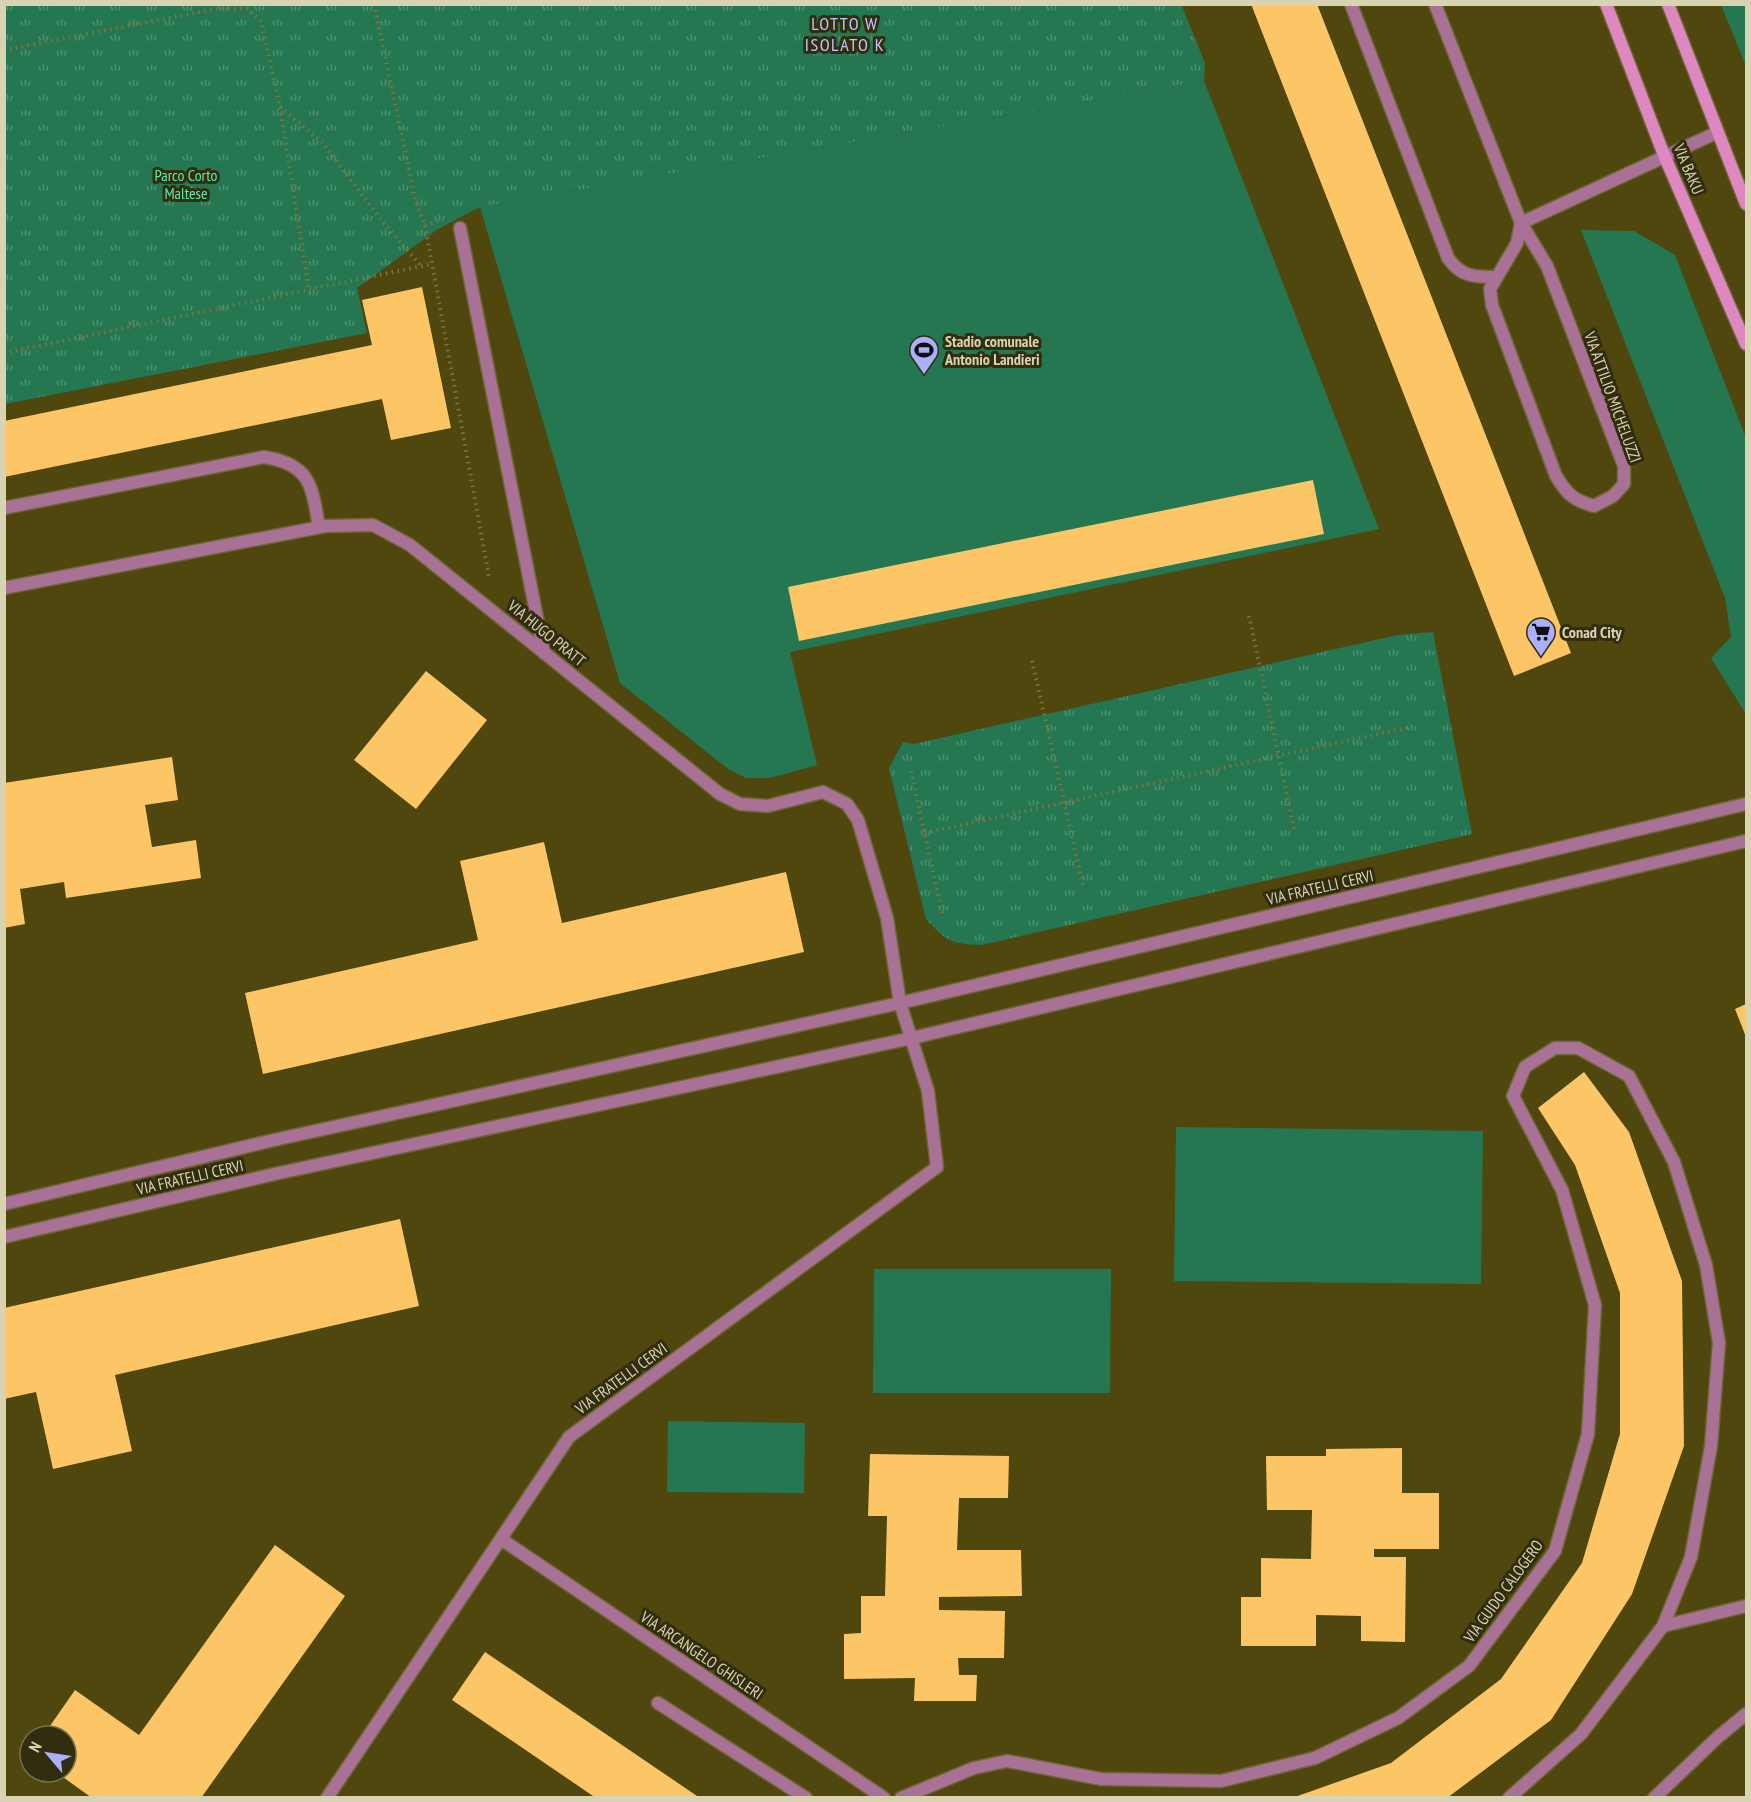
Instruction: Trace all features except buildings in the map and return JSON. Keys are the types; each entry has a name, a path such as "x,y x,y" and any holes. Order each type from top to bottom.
{"main road":[{"name":"VIA BAKU","path":"1606,4 1664,156 1746,344"},
{"path":"1668,4 1718,132 1742,184 1746,204"}],"street":[{"path":"1351,4 1448,258 1455,268 1472,277 1496,277"},
{"name":"VIA ATTILIO MICHELUZZI","path":"1435,4 1521,223 1547,266 1624,466 1624,484 1613,496 1594,506 1577,501 1565,490 1556,476 1492,305 1490,289 1517,243 1521,223"},
{"path":"1521,223 1718,132"},
{"path":"460,228 544,653"},
{"path":"4,508 264,457 280,459 294,465 304,477 312,490 318,527"},
{"name":"VIA HUGO PRATT","path":"4,588 326,525 373,525 410,544 720,794 740,804 768,806 824,792 847,804 858,820 887,918 900,1003"},
{"name":"VIA FRATELLI CERVI","path":"4,1204 274,1140 900,1003 1746,804"},
{"name":"VIA FRATELLI CERVI","path":"4,1237 279,1173 912,1038 1746,842"},
{"name":"VIA FRATELLI CERVI","path":"327,1797 569,1437 937,1167 928,1091 900,1003"},
{"name":"VIA GUIDO CALOGERO","path":"901,1797 974,1768 1007,1761 1101,1779 1221,1781 1315,1758 1398,1718 1469,1666 1555,1551 1588,1434 1595,1305 1562,1190 1513,1096 1526,1067 1555,1048 1578,1048 1629,1076 1674,1162 1706,1264 1719,1342 1711,1446 1691,1557 1663,1626"},
{"name":"VIA ARCANGELO GHISLERI","path":"501,1539 884,1797"},
{"path":"1509,1797 1581,1734 1663,1626 1746,1606"},
{"path":"658,1703 806,1797"},
{"path":"1654,1797 1746,1714"}],"path":[{"path":"374,4 416,203 425,225 496,614"},
{"path":"4,50 220,8 247,9 261,21 280,107 309,290"},
{"path":"280,107 323,143 382,221 422,266"},
{"path":"4,353 432,264"},
{"path":"1250,616 1295,833"},
{"path":"1032,661 1083,885"},
{"path":"925,833 1410,728"},
{"path":"911,771 942,912"}],"green space":[{"name":"Parco Corto Maltese","path":"1181,4 1205,63 1204,81 480,207 438,229 357,288 367,333 5,404 5,5"},
{"path":"1721,5 1746,5 1746,66"},
{"name":"Stadio comunale Antonio Landieri","path":"1204,81 1379,529 790,652 817,765 770,778 746,778 728,769 620,683 480,207"},
{"path":"1581,230 1634,231 1675,255 1746,438 1746,714 1711,658 1731,637 1725,598"},
{"path":"1433,632 1472,834 981,945 963,944 950,940 926,919 889,768 903,742 914,744 1398,635"},
{"path":"1176,1127 1483,1131 1481,1284 1174,1281"},
{"path":"874,1269 1111,1269 1110,1393 873,1393"},
{"path":"668,1421 805,1423 804,1493 667,1492"}],"place":[{"name":"Stadio comunale Antonio Landieri","path":"924,376"},
{"name":"Conad City","path":"1541,658"}],"district":[{"name":"LOTTO W ISOLATO K","path":"845,33"}]}
